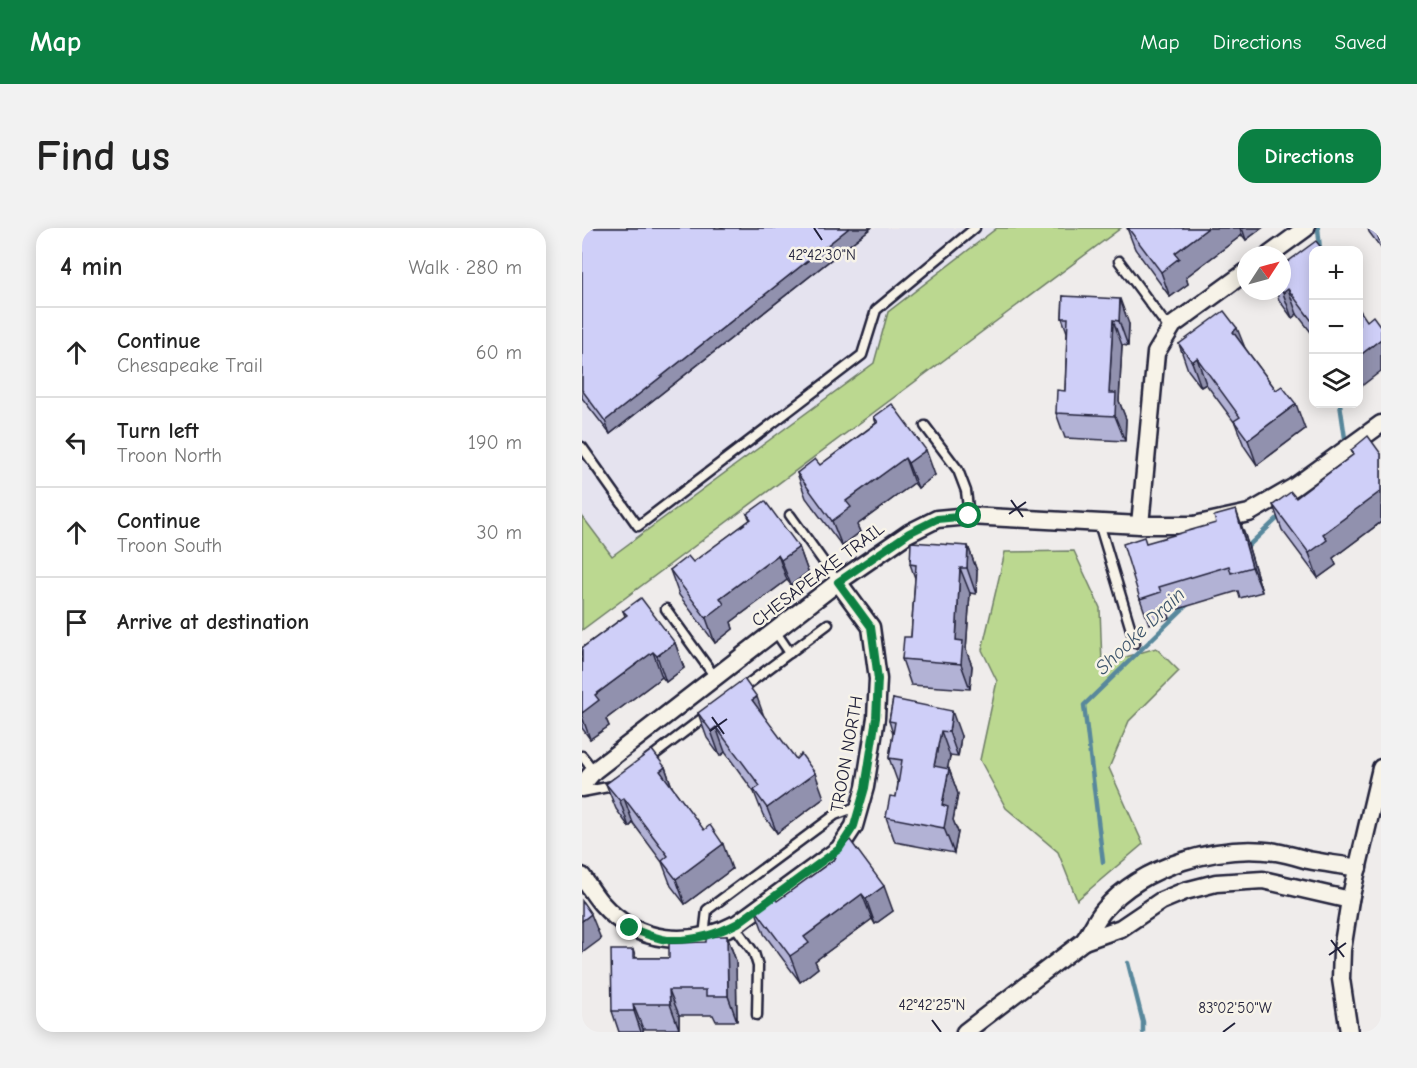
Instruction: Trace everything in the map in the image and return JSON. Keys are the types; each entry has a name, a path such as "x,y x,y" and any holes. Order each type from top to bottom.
{"street":[{"path":"1281,246 1306,228"},
{"path":"1140,525 1155,352 1173,325 1237,279"},
{"name":"CHESAPEAKE TRAIL","path":"582,785 594,771 838,582 909,533 937,519 969,516 1140,525 1194,525 1250,513 1294,487 1380,427"},
{"name":"TROON NORTH","path":"582,876 601,904 630,928 669,940 704,937 734,925 839,849 854,826 860,806 876,718 878,679 871,627 838,582"},
{"path":"1350,1032 1341,979 1342,950 1350,900 1381,768"},
{"path":"1084,941 1102,912 1120,894 1139,881 1180,862 1209,855 1252,850 1278,852 1358,868"},
{"path":"1209,855 1216,883"},
{"path":"965,1032 1084,941 1121,928 1161,901 1185,891 1216,883 1263,880 1350,900"}],"lane":[{"path":"582,447 638,526 862,355 876,310 975,228"},
{"path":"1119,261 1170,330"},
{"path":"925,426 958,470 966,491 969,516"},
{"path":"790,515 838,582"},
{"path":"1099,522 1135,643"},
{"path":"666,609 715,677"},
{"path":"734,695 828,624"},
{"path":"775,631 790,652"},
{"path":"641,765 716,709"},
{"path":"582,756 594,771"},
{"path":"582,792 613,786 622,779"},
{"path":"704,937 707,910 835,814 860,806"},
{"path":"734,925 754,953 758,966 757,1015"}],"shaded area":[{"path":"582,228 997,228 888,312 874,363 612,556 582,516"}],"green space":[{"path":"997,228 1121,228 582,630 582,516 612,556 874,363 888,312"},
{"path":"1074,551 1100,608 1102,664 1156,648 1179,671 1129,721 1109,768 1143,844 1077,900 1058,852 1006,808 980,760 997,681 982,650 1005,552"}],"building":[{"path":"582,228 849,228 605,421 582,390"},
{"path":"1128,228 1208,228 1175,253 1179,258 1161,272"},
{"path":"1316,241 1320,246 1309,246"},
{"path":"1309,246 1309,317 1291,293 1291,259"},
{"path":"1063,296 1120,299 1119,321 1113,320 1109,393 1116,393 1115,416 1056,413 1057,390 1065,391 1068,318 1062,318"},
{"path":"1224,311 1237,328 1233,332 1276,390 1282,386 1296,404 1248,440 1234,421 1240,417 1197,358 1192,362 1179,344"},
{"path":"1363,315 1367,321 1373,316 1381,327 1381,339 1363,353"},
{"path":"892,404 926,450 908,463 905,458 846,501 851,507 832,521 797,473 815,459 820,465 878,422 874,417"},
{"path":"1368,436 1381,454 1381,491 1323,534 1327,540 1309,553 1273,505 1291,492 1296,498 1354,454 1351,450"},
{"path":"765,501 799,547 781,560 778,555 720,598 724,604 706,618 670,570 688,556 693,562 751,519 747,514"},
{"path":"1236,510 1252,567 1231,573 1229,566 1159,587 1161,592 1140,599 1123,544 1144,537 1146,543 1216,523 1214,516"},
{"path":"911,542 968,546 967,568 960,568 956,640 963,641 961,664 902,659 904,637 911,637 916,565 910,564"},
{"path":"641,598 675,643 657,656 653,652 595,695 599,700 582,713 582,648 627,615 623,611"},
{"path":"744,679 757,697 752,700 796,759 801,754 815,773 767,808 754,790 760,786 716,727 711,731 698,713"},
{"path":"893,699 952,711 949,732 941,731 934,766 949,769 942,805 948,807 944,828 886,817 890,796 896,797 902,760 889,758 895,722 889,721"},
{"path":"652,750 665,767 660,771 704,830 710,825 723,844 676,879 662,861 668,856 624,798 620,801 606,784"},
{"path":"850,840 884,886 866,899 862,894 804,937 809,943 790,956 755,909 773,895 777,901 836,858 832,853"},
{"path":"582,901 591,914 582,921"},
{"path":"706,936 727,936 728,996 706,996 706,990 669,990 670,1004 633,1004 634,1011 612,1011 611,950 633,950 633,958 669,958 669,943 706,942"}],"waterway":[{"name":"Shooke Drain","path":"1318,228 1320,246"},
{"name":"Shooke Drain","path":"1341,408 1346,445"},
{"name":"Shooke Drain","path":"1303,493 1316,480"},
{"name":"Shooke Drain","path":"1245,549 1282,514"},
{"name":"Shooke Drain","path":"1103,862 1084,705 1189,603"},
{"name":"Shooke Drain","path":"1128,963 1143,1022 1143,1032"}],"route":[{"path":"630,928 669,940 704,937 723,931 738,923 839,849 854,826 865,788 876,718 878,679 871,627 838,582 909,533 937,519 969,516"}]}
